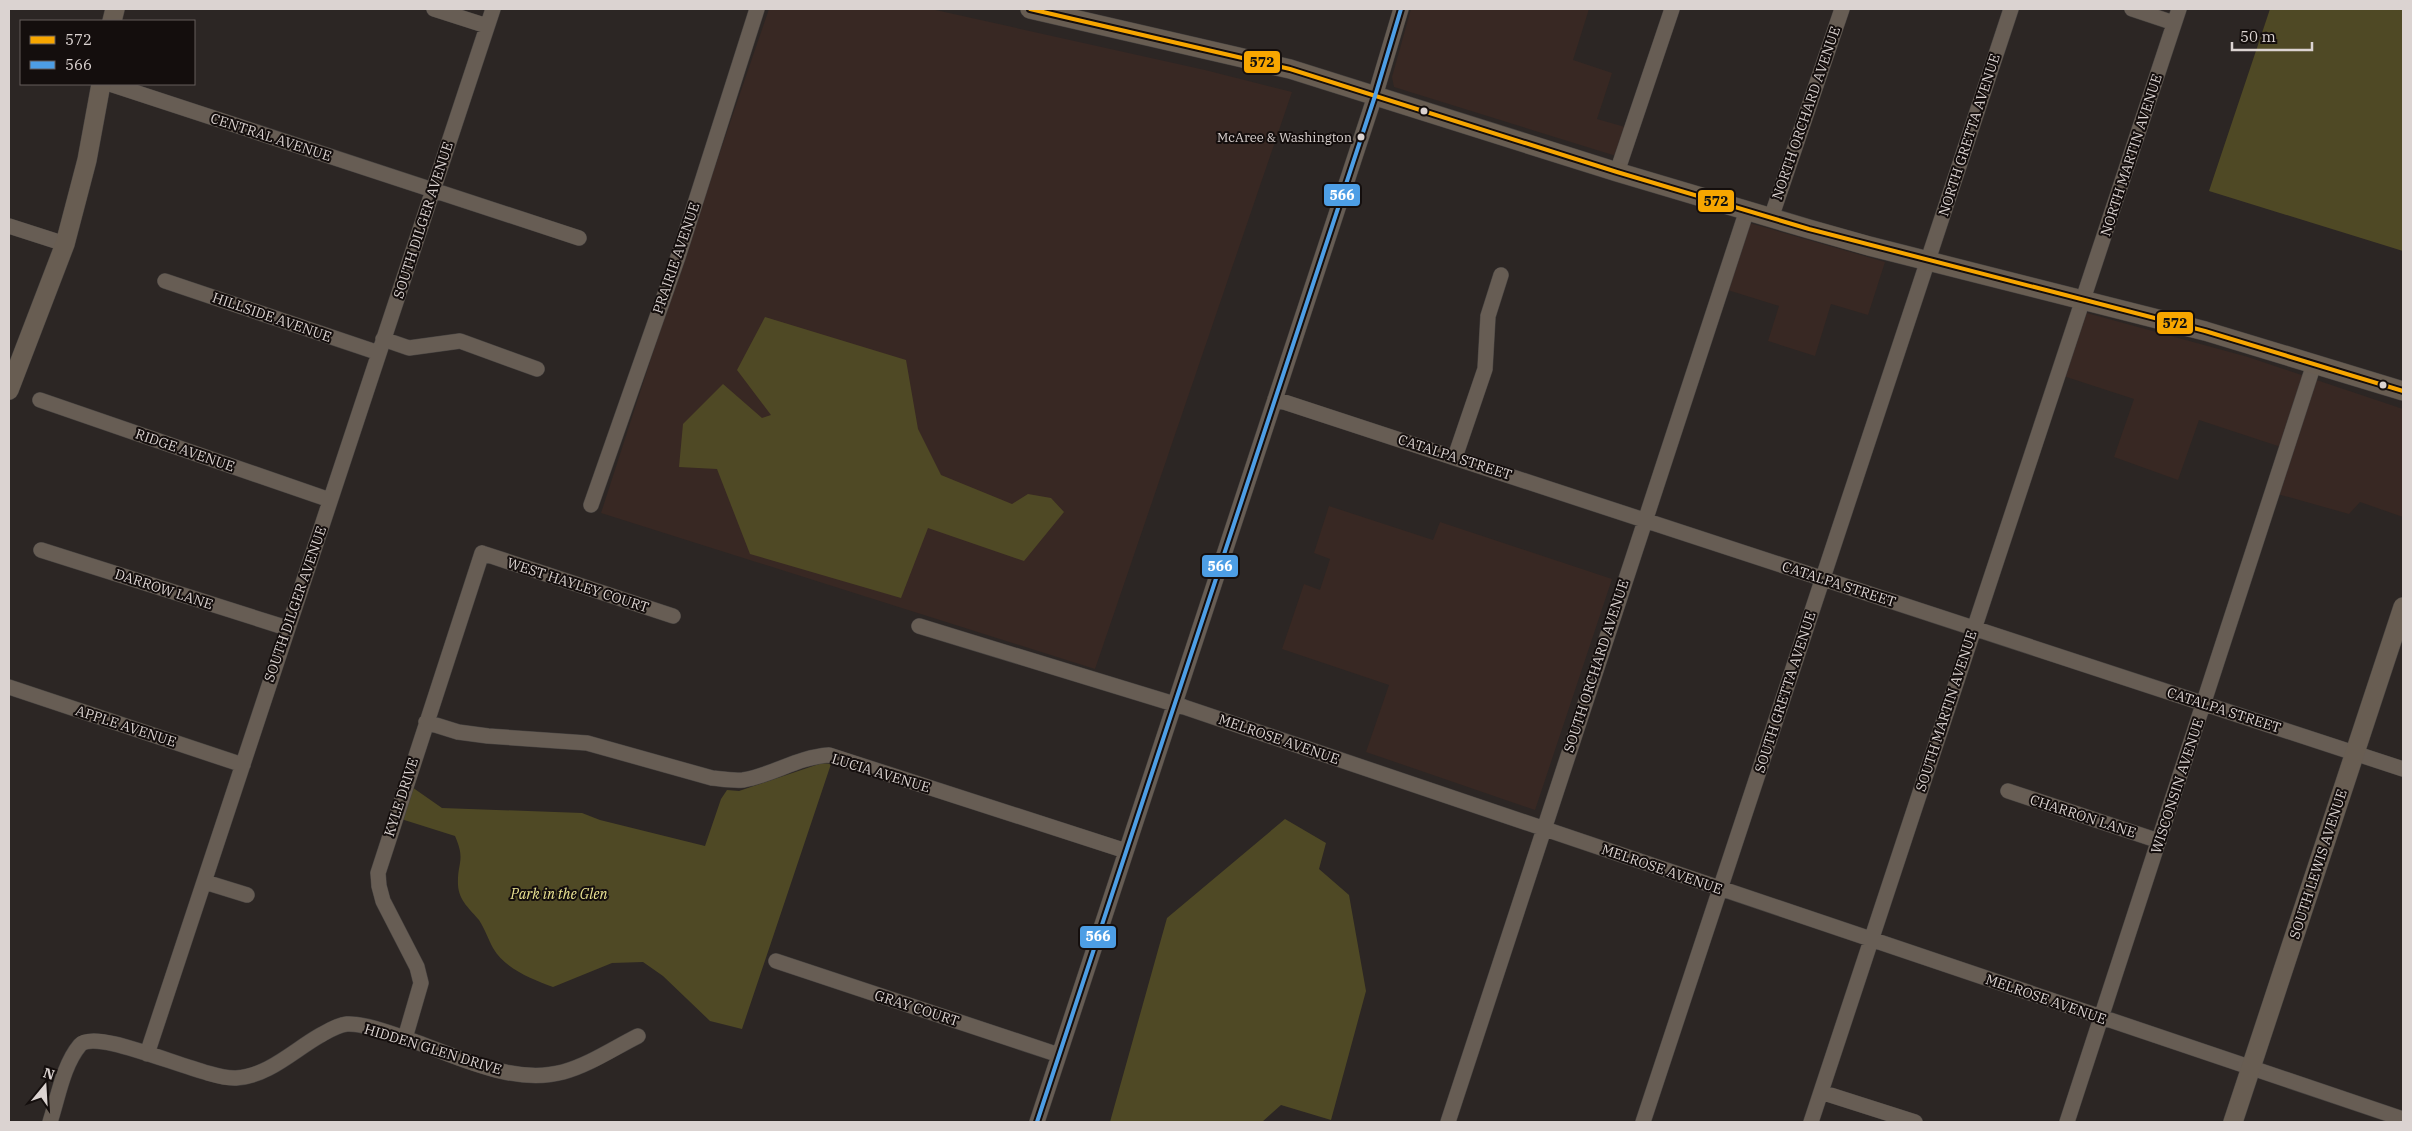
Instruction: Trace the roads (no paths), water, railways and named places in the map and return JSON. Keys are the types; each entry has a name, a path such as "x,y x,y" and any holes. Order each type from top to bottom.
{"main road":[{"path":"1030,9 1290,69 1617,172 1771,218 1927,261 2205,331 2403,391"},
{"path":"9,390 65,244 87,160 101,85"},
{"name":"SOUTH LEWIS AVENUE","path":"2233,1122 2403,607"}],"street":[{"path":"434,9 487,26"},
{"name":"SOUTH DILGER AVENUE","path":"147,1054 205,882 286,628 493,9"},
{"name":"PRAIRIE AVENUE","path":"591,505 678,256 758,9"},
{"path":"1037,1122 1375,96 1401,9"},
{"path":"1617,172 1672,9"},
{"name":"NORTH ORCHARD AVENUE","path":"1771,218 1842,9"},
{"name":"NORTH GRETTA AVENUE","path":"1927,261 2011,9"},
{"path":"2132,9 2177,16"},
{"name":"NORTH MARTIN AVENUE","path":"2082,300 2093,272 2177,16"},
{"name":"CENTRAL AVENUE","path":"113,85 579,238"},
{"name":"SOUTH ORCHARD AVENUE","path":"1448,1122 1746,210"},
{"path":"9,226 65,244"},
{"name":"SOUTH GRETTA AVENUE","path":"1643,1122 1927,261"},
{"path":"1455,458 1485,369 1488,316 1501,275"},
{"name":"HILLSIDE AVENUE","path":"165,282 381,346 409,348 460,341 536,369"},
{"name":"SOUTH MARTIN AVENUE","path":"1811,1122 2082,300"},
{"name":"WISCONSIN AVENUE","path":"2067,1122 2314,364"},
{"name":"CATALPA STREET","path":"1275,398 2403,769"},
{"name":"RIDGE AVENUE","path":"40,400 330,500"},
{"name":"WEST HAYLEY COURT","path":"479,549 673,616"},
{"name":"KYLE DRIVE","path":"405,1038 421,983 417,967 383,901 378,873 479,549"},
{"name":"DARROW LANE","path":"41,550 286,628"},
{"name":"MELROSE AVENUE","path":"919,626 1175,704 2403,1119"},
{"name":"APPLE AVENUE","path":"9,687 243,765"},
{"name":"LUCIA AVENUE","path":"426,722 458,732 488,736 587,743 712,778 730,780 744,780 804,759 829,755 1126,851"},
{"name":"CHARRON LANE","path":"2008,792 2159,841"},
{"path":"205,882 247,894"},
{"name":"GRAY COURT","path":"776,961 1059,1056"},
{"name":"HIDDEN GLEN DRIVE","path":"147,1054 215,1076 234,1078 250,1076 274,1066 297,1048 344,1024 354,1024 405,1038 498,1070 539,1075 575,1068 638,1036"},
{"path":"50,1122 69,1064 82,1043 90,1040 102,1041 147,1054"},
{"path":"1821,1092 1915,1122"}],"place":[{"name":"McAree & Washington","path":"1361,137"}],"park label":[{"name":"Park in the Glen","path":"559,894"}]}
